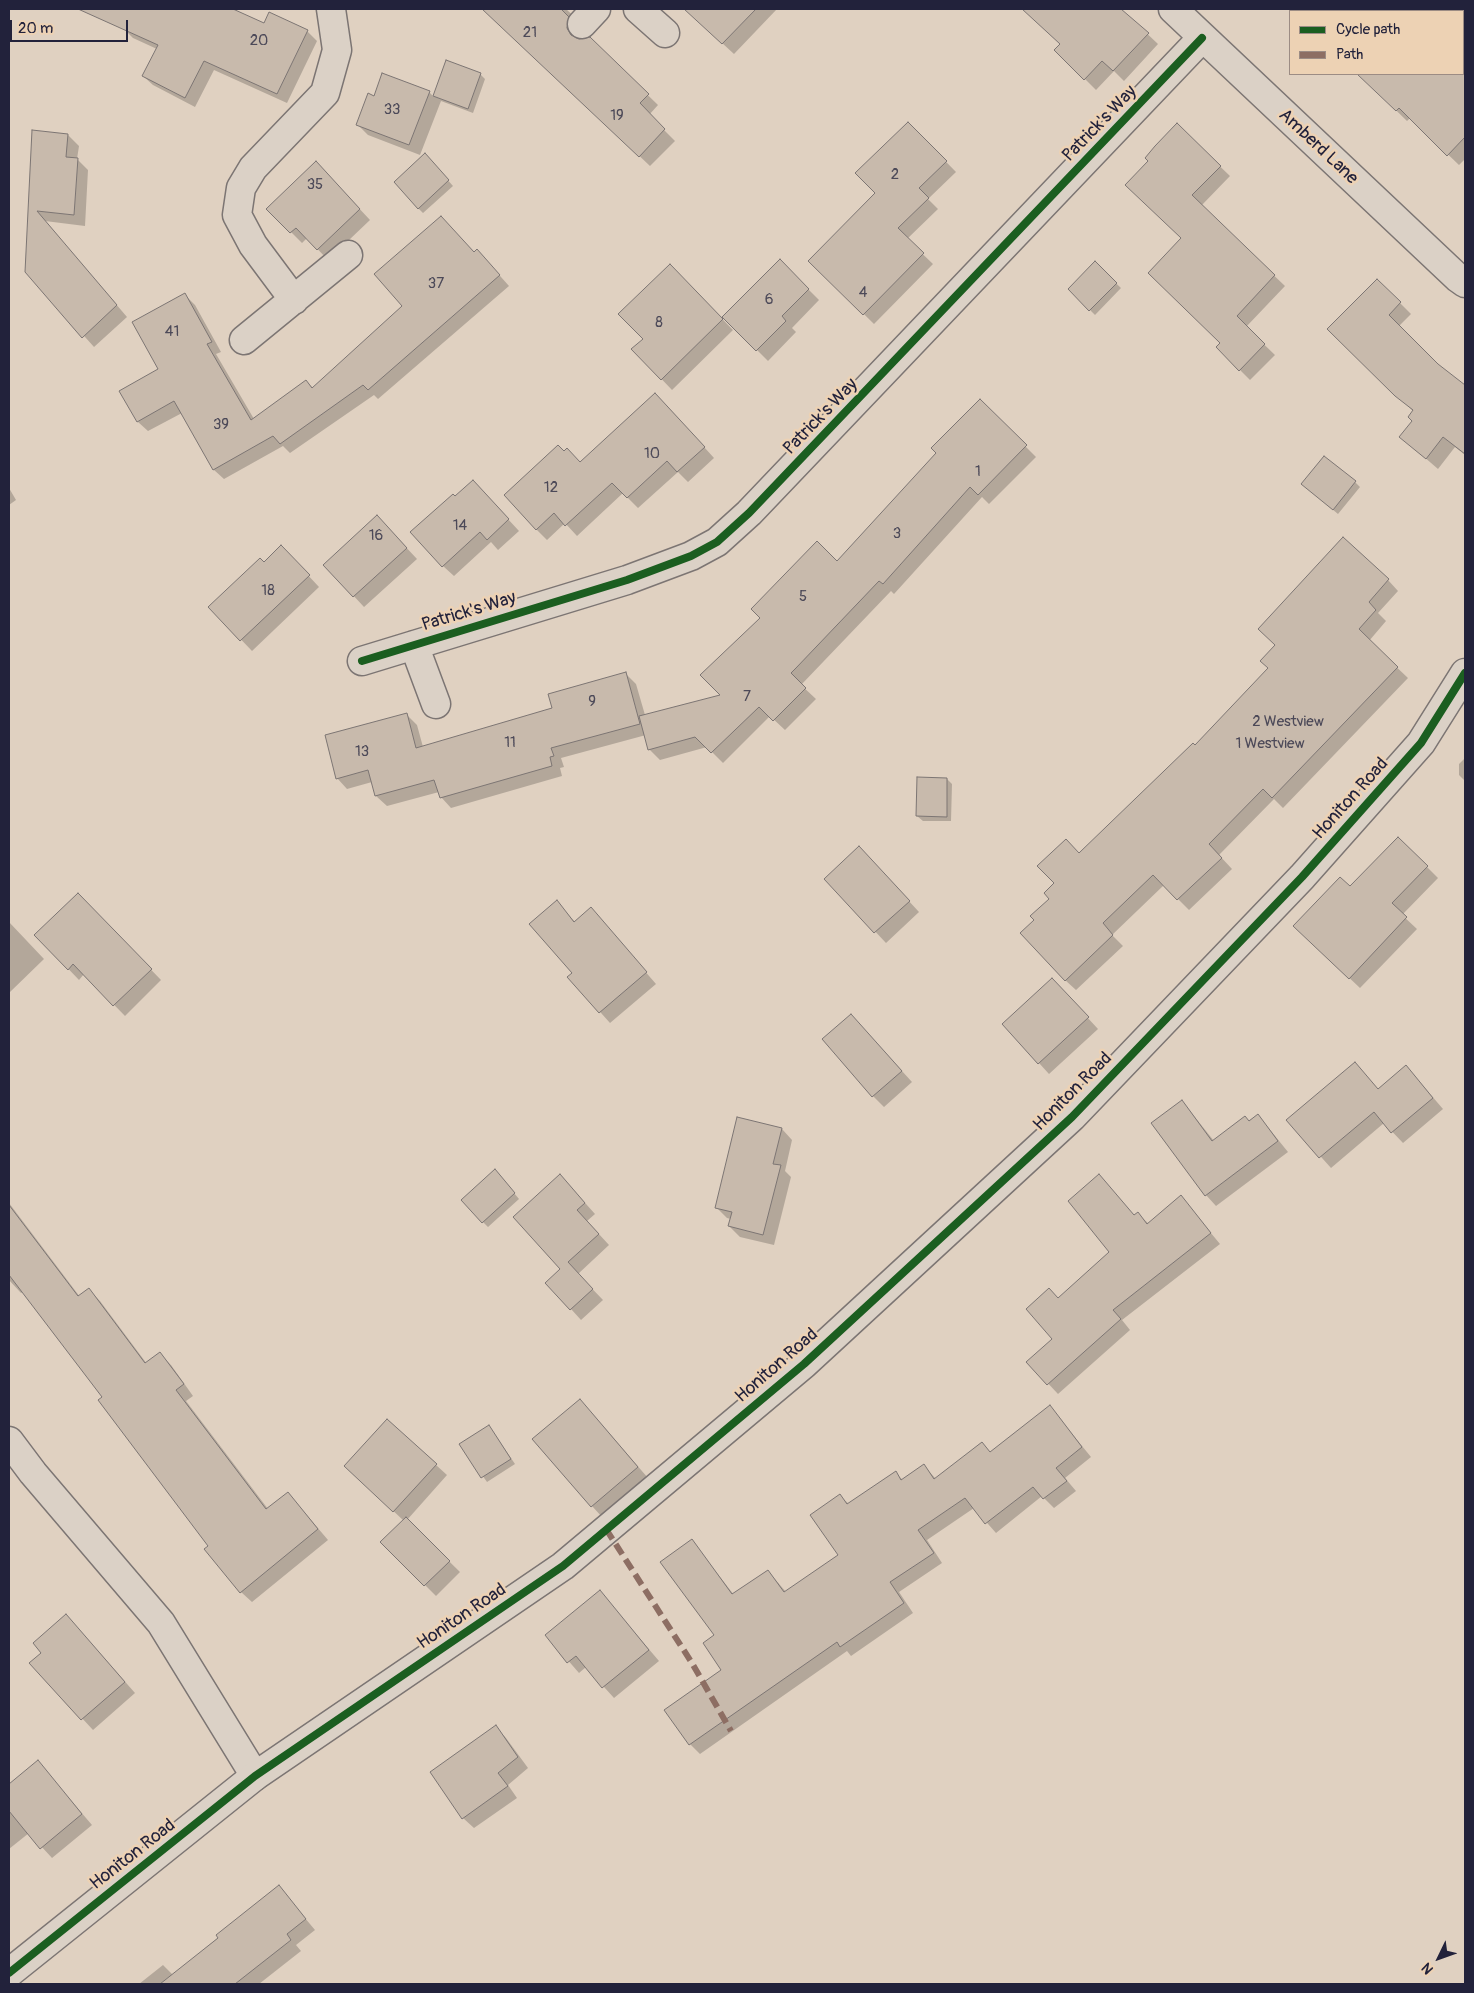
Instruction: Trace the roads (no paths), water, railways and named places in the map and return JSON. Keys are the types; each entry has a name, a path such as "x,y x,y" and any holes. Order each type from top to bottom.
{"street":[{"path":"294,300 253,245 237,215 241,188 253,168 325,93 337,50 331,9"},
{"path":"638,9 665,33"},
{"name":"Amberd Lane","path":"1173,9 1458,278 1465,282"},
{"name":"Patrick's Way","path":"362,662 627,580 691,556 717,542 749,513 1202,38"},
{"path":"244,340 348,255"},
{"name":"Patrick's Way","path":"414,645 436,704"},
{"name":"Honiton Road","path":"9,1973 255,1776 563,1566 804,1364 1072,1117 1289,891 1421,743 1465,673"},
{"path":"9,1441 32,1473 161,1623 255,1776"}]}
